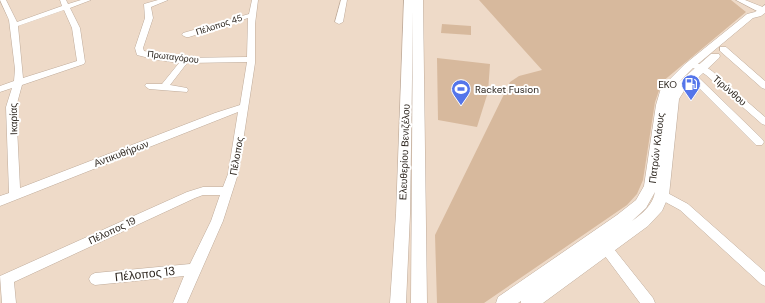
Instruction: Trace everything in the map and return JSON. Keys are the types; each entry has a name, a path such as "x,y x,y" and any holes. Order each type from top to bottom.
{"main road":[{"name":"Ελευθερίου Βενιζέλου","path":"398,303 409,0"},
{"name":"Ελευθερίου Βενιζέλου","path":"418,0 419,303"},
{"name":"Πατρών Κλάους","path":"524,300 641,204 648,194 652,182 664,94 668,86 695,70 723,49 758,19 762,11"},
{"name":"Πατρών Κλάους","path":"504,303 524,300 606,248 652,213 657,207 662,195 673,99 695,70 750,16 762,11"}],"street":[{"name":"Ικαρίας","path":"3,0 12,17 14,25 19,69 18,83 11,107 16,194"},
{"path":"14,25 65,4 88,0"},
{"name":"Πρωταγόρου","path":"165,0 146,3 149,18 139,48 140,52 156,57 185,60 216,61 251,59"},
{"name":"Πέλοπος","path":"180,303 184,291 217,221 228,191 236,162 251,59 251,24 255,0"},
{"path":"339,22 344,0"},
{"path":"739,0 762,11"},
{"path":"0,89 81,62 76,28 65,4"},
{"name":"Πέλοπος 45","path":"186,36 252,15"},
{"path":"723,49 765,86"},
{"path":"164,87 185,60"},
{"path":"695,70 759,142"},
{"name":"Τιρύνθου","path":"695,70 729,89 765,122"},
{"path":"149,86 184,90"},
{"name":"Αντικυθήρων","path":"0,201 218,115 243,107"},
{"name":"Πέλοπος 19","path":"3,280 191,194 203,191 228,191"},
{"path":"662,195 684,207 765,280"},
{"path":"606,248 648,303"},
{"name":"Πέλοπος 13","path":"95,280 194,269"},
{"path":"3,280 9,303"}],"shaded area":[{"path":"479,0 731,0 746,12 662,82 655,102 643,180 637,194 627,205 484,303 437,303 435,235 510,82 519,76 542,70"},
{"path":"442,24 471,26 471,35 441,33"},
{"name":"Racket Fusion","path":"437,58 490,64 488,92 477,127 438,120"}],"place":[{"name":"EKO","path":"691,101"},
{"name":"Racket Fusion","path":"461,106"}]}
